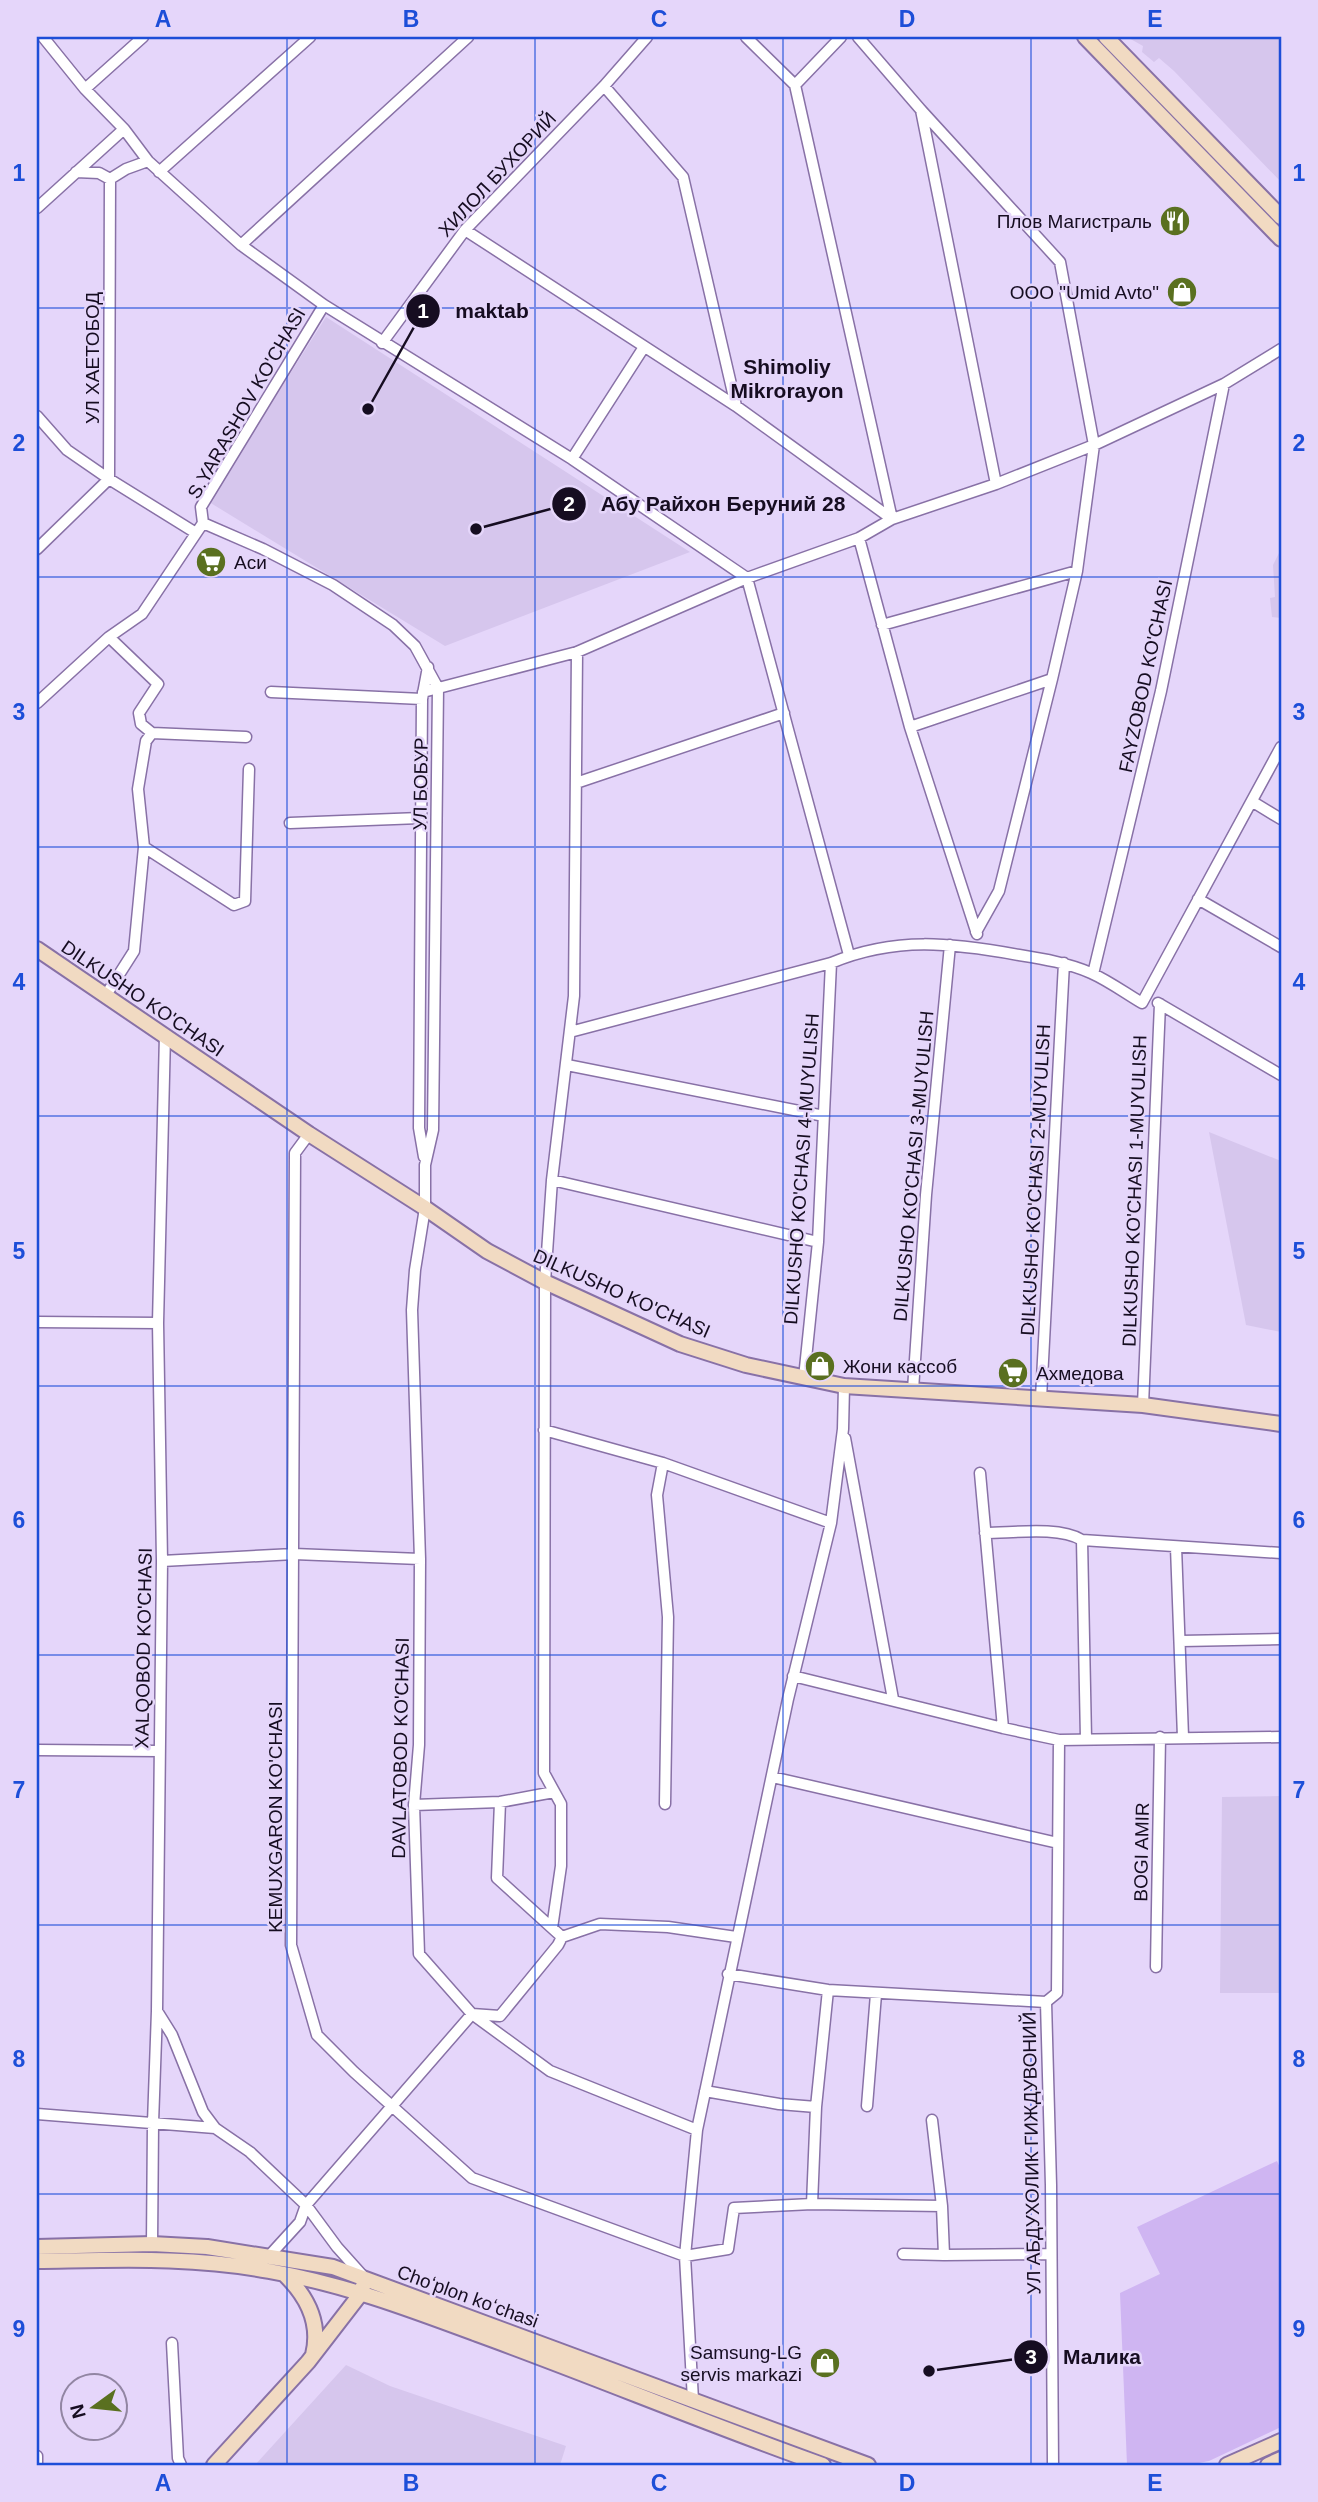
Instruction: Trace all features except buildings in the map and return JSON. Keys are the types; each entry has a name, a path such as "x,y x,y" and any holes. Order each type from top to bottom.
{"main road":[{"path":"1085,37 1281,239"},
{"path":"1107,37 1281,217"},
{"name":"DILKUSHO KO'CHASI","path":"37,949 486,1251 545,1282 680,1344 746,1364 844,1386 1143,1405 1281,1424"},
{"name":"Choʻplon koʻchasi","path":"37,2247 152,2244 207,2247 333,2267 364,2285 513,2347 816,2464"},
{"name":"Choʻplon koʻchasi","path":"37,2261 145,2259 204,2263 364,2285 868,2465"},
{"path":"283,2273 299,2289 316,2326 312,2357"},
{"path":"214,2465 312,2357 364,2285"},
{"path":"1227,2465 1281,2441"},
{"path":"1268,2465 1281,2459"}],"street":[{"path":"43,37 85,89 124,129 148,161 241,244 324,305 572,459 747,578 849,955"},
{"path":"85,89 143,37"},
{"path":"159,172 310,37"},
{"path":"241,244 468,37"},
{"name":"ХИЛОЛ БУХОРИЙ","path":"382,343 465,230 604,86 647,37"},
{"path":"746,37 795,85 892,519"},
{"path":"795,85 841,37"},
{"path":"858,37 1060,262 1094,445 1077,571 1052,679 999,891 976,932"},
{"path":"604,86 683,177 736,406"},
{"path":"921,110 996,484"},
{"path":"37,208 124,129"},
{"path":"76,172 99,173 110,179 126,169 148,161"},
{"name":"УЛ ХАЕТОБОД","path":"109,479 110,179"},
{"path":"465,230 736,406 892,519"},
{"name":"S.YARASHOV KO'CHASI","path":"37,703 109,637 142,614 203,523 201,508 324,305"},
{"path":"572,459 644,347"},
{"path":"271,692 422,695 438,688 577,652 747,578 859,538 892,519 996,484 1094,445 1224,384 1281,349"},
{"name":"FAYZOBOD KO'CHASI","path":"1093,974 1161,691 1224,384"},
{"path":"37,416 67,450 196,533"},
{"path":"37,549 109,479"},
{"path":"203,523 263,549 333,585 393,625 415,646 438,688"},
{"path":"859,538 910,727 981,948"},
{"path":"882,625 1077,571"},
{"path":"109,637 158,684 139,713 141,724 152,733 246,737"},
{"path":"552,1928 561,1866 561,1804 544,1773 545,1282 552,1180 574,996 577,652"},
{"path":"425,1165 419,1128 420,818 422,695 428,667"},
{"path":"910,727 1052,679"},
{"name":"УЛ БОБУР","path":"425,1208 425,1165 433,1130 438,688"},
{"path":"576,783 784,713"},
{"path":"106,995 134,951 144,847 138,789 146,741 152,733"},
{"path":"570,1032 831,963 849,955 904,943 950,944 1064,963 1093,974 1142,1003 1253,803 1281,747"},
{"path":"144,847 234,905 244,901 249,769"},
{"path":"1253,803 1281,819"},
{"path":"290,823 420,818"},
{"path":"1198,898 1281,947"},
{"name":"DILKUSHO KO'CHASI 3-MUYULISH","path":"913,1390 926,1195 950,944"},
{"name":"DILKUSHO KO'CHASI 4-MUYULISH","path":"804,1378 818,1242 831,963"},
{"name":"DILKUSHO KO'CHASI 2-MUYULISH","path":"1041,1398 1064,963"},
{"path":"1146,997 1281,1075"},
{"name":"DILKUSHO KO'CHASI 1-MUYULISH","path":"1143,1405 1160,1004"},
{"name":"XALQOBOD KO'CHASI","path":"152,2244 162,1561 158,1323 164,1035"},
{"path":"567,1065 824,1116"},
{"name":"KEMUXGARON KO'CHASI","path":"309,1134 295,1153 291,1945 317,2035 472,2178 685,2256 728,2249 734,2208 812,2204 942,2206"},
{"path":"552,1180 818,1242"},
{"name":"DAVLATOBOD KO'CHASI","path":"425,1208 412,1310 420,1559 419,1745 415,1805 419,1954 472,2014 550,2071 697,2130"},
{"path":"37,1322 158,1323"},
{"path":"692,2400 685,2256 697,2130 793,1676 831,1523 844,1429 844,1386"},
{"path":"844,1429 893,1699"},
{"path":"544,1430 663,1464 831,1523"},
{"path":"663,1464 657,1495 668,1617 665,1804"},
{"path":"980,1474 1003,1728"},
{"path":"985,1533 1054,1533 1073,1535 1082,1540 1281,1553"},
{"path":"1082,1540 1086,1739"},
{"path":"1176,1547 1183,1737"},
{"path":"162,1561 294,1554 420,1559"},
{"path":"1181,1641 1281,1640"},
{"path":"793,1676 1059,1740 1281,1737"},
{"path":"1156,1967 1160,1737"},
{"name":"УЛ АБДУХОЛИК ГИЖДУВОНИЙ","path":"1053,2465 1046,2002 1057,1993 1059,1740"},
{"path":"37,1750 159,1751"},
{"path":"772,1777 1058,1843"},
{"path":"415,1805 500,1802 554,1792"},
{"path":"500,1802 497,1878 562,1937"},
{"path":"269,2256 300,2222 306,2205 394,2107 472,2014 500,2016 562,1937 600,1924 668,1927 736,1937"},
{"path":"728,1974 828,1990 1046,2002"},
{"path":"812,2204 816,2107 828,1990"},
{"path":"867,2106 876,1994"},
{"path":"157,2011 172,2035 203,2112 215,2129 250,2152 306,2205 364,2285"},
{"path":"705,2091 779,2104 816,2107"},
{"path":"37,2114 215,2129"},
{"path":"932,2120 942,2206 944,2255"},
{"path":"903,2253 1051,2254"},
{"path":"172,2343 178,2458 181,2465"},
{"path":"37,2456 37,2465"}],"shaded area":[{"path":"1127,37 1281,37 1281,182 1174,71 1159,58 1154,62 1142,52 1143,46"},
{"path":"326,317 690,552 445,646 209,502"},
{"path":"1281,549 1281,618 1272,617 1270,598 1275,597 1273,565"},
{"path":"1209,1132 1281,1161 1281,1332 1246,1325"},
{"path":"1281,1796 1281,1993 1220,1993 1222,1797"},
{"path":"1277,2161 1281,2170 1281,2427 1209,2461 1189,2465 1127,2465 1120,2293 1160,2274 1137,2227"},
{"path":"346,2365 390,2386 566,2446 560,2465 255,2465"}],"place":[{"name":"Плов Магистраль","path":"1175,221"},
{"name":"ООО \"Umid Avto\"","path":"1182,292"},
{"name":"maktab","path":"368,409"},
{"name":"Абу Райхон Беруний 28","path":"476,529"},
{"name":"Аси","path":"211,562"},
{"name":"Жони кассоб","path":"820,1366"},
{"name":"Ахмедова","path":"1013,1373"},
{"name":"Samsung-LG servis markazi","path":"825,2363"},
{"name":"Малика","path":"929,2371"}],"district":[{"name":"Shimoliy Mikrorayon","path":"787,379"}]}
